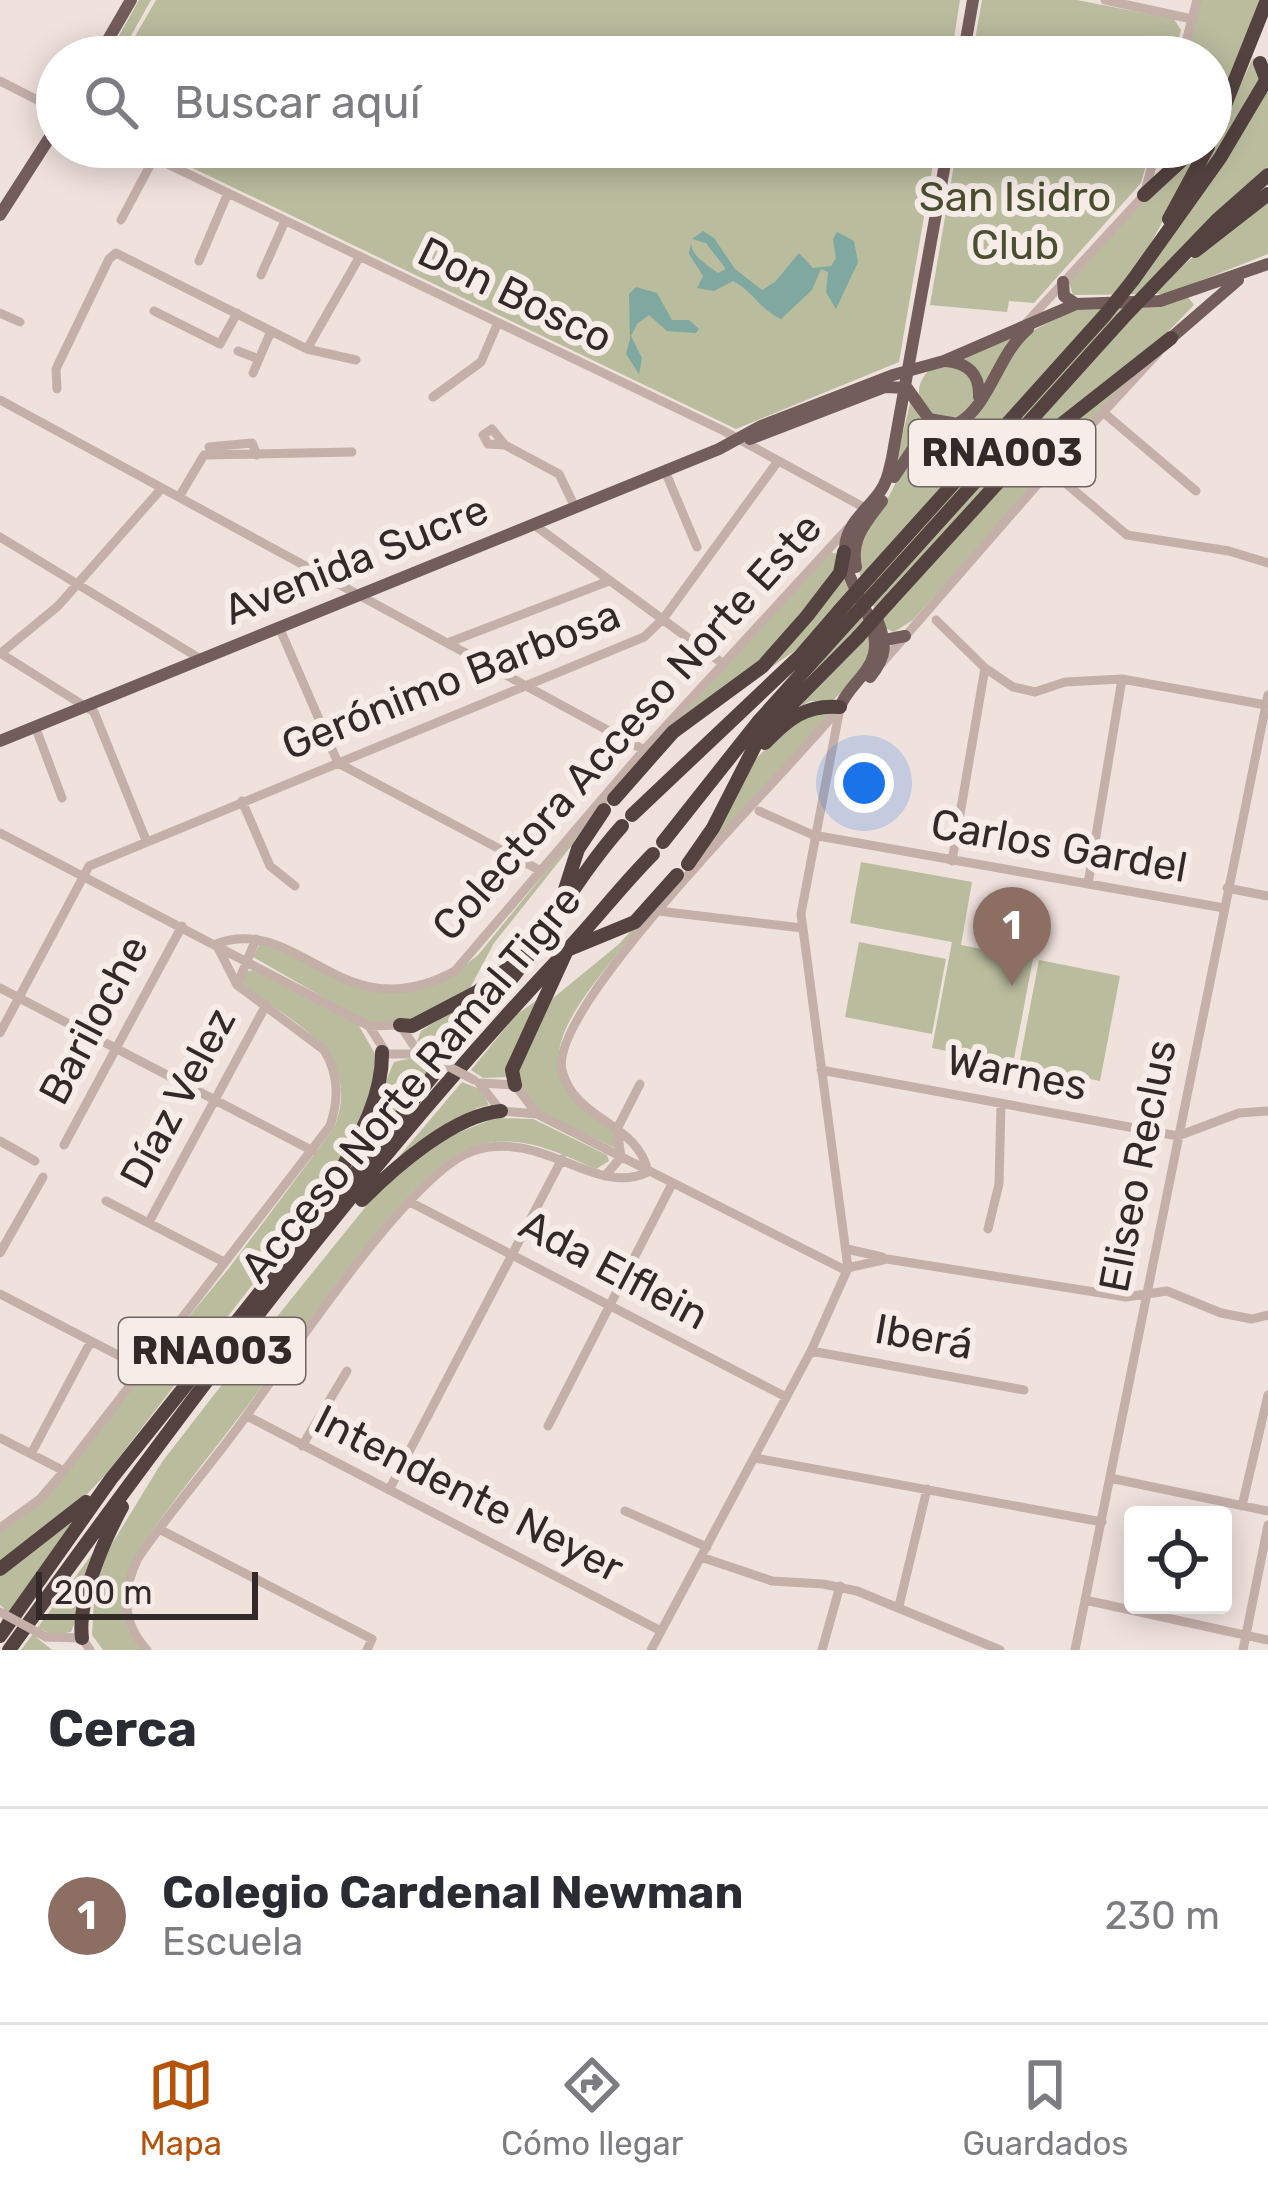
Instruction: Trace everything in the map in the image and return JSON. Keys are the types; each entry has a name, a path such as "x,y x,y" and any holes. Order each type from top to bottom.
{"highway":[{"path":"1232,91 1267,0"},
{"path":"1259,28 1260,62 1268,81"},
{"name":"Acceso Norte Ramal Tigre","path":"1232,139 1268,81"},
{"path":"1144,195 1173,168"},
{"path":"1148,260 1196,168"},
{"name":"Acceso Norte Ramal Tigre","path":"9,1650 144,1465 500,1018 658,848 844,616 866,581 1105,315 1213,168"},
{"name":"Acceso Norte Ramal Tigre","path":"866,581 1217,220 1268,176"},
{"path":"1166,272 1268,194"},
{"path":"518,1091 512,1070 567,950 634,922 713,828 769,724 872,636 890,601 1025,453 1171,338"},
{"path":"557,916 578,849 609,805 673,732 763,666 835,579 844,552"},
{"path":"835,579 866,581"},
{"name":"Acceso Norte Ramal Tigre","path":"0,1636 111,1479 522,970 627,821 844,616"},
{"path":"742,770 801,711 840,707"},
{"path":"395,1025 416,1024 476,992 544,937"},
{"path":"314,1224 368,1117 382,1074 381,1047"},
{"path":"308,1255 383,1178 419,1150 483,1113 507,1110"},
{"path":"87,1646 81,1621 101,1550 144,1465"},
{"path":"0,1569 111,1479"}],"main road":[{"path":"110,36 131,0"},
{"path":"967,36 973,0"},
{"path":"0,215 36,159"},
{"path":"866,581 844,552 851,524 888,476 910,386 945,168"},
{"path":"910,386 938,363 1076,304 1151,302 1265,266"},
{"path":"1171,338 1235,281 1265,266"},
{"path":"1063,282 1064,296 1076,304"},
{"path":"1182,295 1197,298 1200,310"},
{"path":"840,707 870,665 866,581 853,550 862,526 888,494 907,456 966,418 979,404 1006,351 1044,319"},
{"path":"938,363 963,364 973,372 979,404"},
{"path":"910,386 917,407 929,419 951,425"},
{"name":"Avenida Sucre","path":"0,742 664,471 761,426 910,386"},
{"path":"872,636 905,637"},
{"path":"840,707 882,663 872,636"}],"street":[{"path":"1105,0 1192,19"},
{"path":"1188,36 1197,0"},
{"path":"0,81 36,99"},
{"path":"121,220 149,168"},
{"name":"Don Bosco","path":"175,168 778,460 866,508"},
{"path":"1020,328 1144,195 1151,168"},
{"path":"199,261 228,193"},
{"path":"262,274 285,221"},
{"path":"57,389 56,369 113,254 307,349 356,360"},
{"path":"307,349 360,256"},
{"path":"154,311 220,344 237,314"},
{"path":"0,313 20,322"},
{"path":"433,397 481,362 497,325"},
{"path":"253,373 272,331"},
{"path":"882,663 1171,338"},
{"path":"238,351 259,359"},
{"path":"0,400 644,750"},
{"path":"1104,413 1196,490"},
{"path":"209,446 252,443 257,455"},
{"path":"505,445 559,475 575,507"},
{"path":"179,497 204,455 352,452"},
{"name":"Gerónimo Barbosa","path":"82,875 95,862 146,840 644,637 663,620 778,460"},
{"path":"1050,470 1126,536 1229,551 1268,563"},
{"path":"664,471 697,547"},
{"path":"146,840 99,724 86,705 0,653 58,606 162,488"},
{"path":"533,524 722,663"},
{"name":"Colectora Acceso Norte Este","path":"256,939 359,986 389,991 418,988 455,971 644,750 851,524"},
{"path":"0,537 200,658"},
{"path":"450,642 609,581"},
{"path":"936,620 985,668 1013,687 1035,692 1065,682 1123,679 1267,700"},
{"path":"279,627 338,763 541,871"},
{"path":"952,861 985,668"},
{"path":"1088,884 1123,679"},
{"name":"Eliseo Reclus","path":"1075,1650 1227,888 1262,755 1267,700"},
{"path":"648,1172 628,1135 583,1106 566,1082 561,1056 604,976 840,707"},
{"path":"651,1650 812,1351 848,1268 801,902 840,707"},
{"path":"35,726 62,798"},
{"path":"817,736 833,741"},
{"path":"242,801 270,866 295,886"},
{"name":"Carlos Gardel","path":"758,811 813,835 1224,908"},
{"path":"0,833 369,1025 395,1025 427,1055 477,1082 507,1110 537,1114 829,1264 848,1268 887,1258"},
{"path":"0,1033 82,875"},
{"name":"Carlos Gardel","path":"1227,888 1268,896"},
{"path":"658,911 802,928"},
{"name":"Bariloche","path":"64,1145 182,926"},
{"path":"216,944 256,939"},
{"path":"236,985 256,939"},
{"path":"0,1528 40,1499 64,1471 314,1151 336,1109 331,1062 310,1036 236,985 216,944"},
{"path":"0,988 314,1151"},
{"name":"Díaz Velez","path":"148,1222 266,1005"},
{"path":"369,1025 392,1056 427,1055"},
{"path":"381,1047 382,1033 395,1025"},
{"name":"Warnes","path":"821,1070 1178,1136"},
{"path":"477,1082 518,1091 537,1114"},
{"path":"604,1176 620,1157 617,1129 640,1084"},
{"path":"507,1110 518,1091"},
{"path":"988,1229 999,1184 1001,1103"},
{"path":"1178,1136 1239,1113 1268,1111"},
{"path":"0,1141 35,1161"},
{"path":"147,1650 128,1621 126,1590 138,1558 293,1349 432,1175 473,1151 512,1145 529,1146 604,1176 648,1172"},
{"path":"389,1490 562,1159"},
{"path":"0,1253 43,1177"},
{"path":"548,1426 672,1184"},
{"path":"106,1201 224,1262"},
{"name":"Ada Elflein","path":"410,1202 786,1397"},
{"path":"847,1249 1126,1297 1167,1291 1221,1313 1252,1319 1268,1315"},
{"path":"0,1294 141,1367"},
{"path":"31,1454 91,1341"},
{"name":"Iberá","path":"812,1351 1024,1390"},
{"path":"302,1446 347,1371"},
{"path":"1242,1506 1268,1395"},
{"name":"Intendente Neyer","path":"247,1416 661,1631"},
{"path":"0,1438 64,1471"},
{"path":"755,1458 1102,1522"},
{"path":"1110,1478 1268,1511"},
{"path":"899,1606 927,1489"},
{"path":"625,1511 772,1581 840,1586 1000,1650"},
{"path":"1243,1650 1268,1525"},
{"path":"159,1529 369,1645"},
{"path":"822,1650 840,1586"},
{"path":"1084,1600 1268,1640"},
{"path":"0,1612 46,1637 87,1646"},
{"path":"954,1650 958,1635"},
{"path":"46,1637 54,1650"}],"green space":[{"path":"139,0 151,0 131,36 119,36"},
{"path":"156,0 960,0 954,36 135,36"},
{"path":"982,0 1077,0 1174,19 1181,30 1179,36 976,36"},
{"path":"1200,0 1262,0 1232,72 1232,36 1191,36"},
{"path":"1254,57 1260,78 1232,125 1232,104"},
{"path":"1268,82 1268,167 1213,217 1173,273 1268,198 1268,254 1167,294 1073,295 1068,280 1143,200 1180,168 1192,168 1142,259 1138,284 1217,168 1232,168 1232,143"},
{"path":"193,168 932,168 899,362 736,429"},
{"name":"San Isidro Club","path":"953,168 1145,168 1141,183 1034,303 1009,301 1007,312 930,305"},
{"path":"1188,297 1194,305 1160,340 1058,420 877,614 872,603 838,623 862,580 859,544 905,463 975,415 997,373 1030,332 1080,307"},
{"path":"1018,334 984,388 974,367 961,357"},
{"path":"947,364 966,373 975,392 966,411 947,420 928,411 919,392 928,373"},
{"path":"1128,380 913,620 894,632 884,628 881,622 1022,461"},
{"path":"911,400 921,418 942,428 920,437 895,464"},
{"path":"830,552 838,554 833,574 759,663 626,780 494,943 469,990 412,1021 368,1023 253,957 260,943 382,992 458,971 478,955 601,804"},
{"path":"842,578 853,590 800,647 763,673"},
{"path":"862,614 867,629 868,653 852,682 831,702 811,701 798,707 867,637 865,629 782,704"},
{"path":"827,711 829,716 623,946 568,1024 560,1047 560,1070 569,1092 590,1114 624,1136 619,1150 544,1114 528,1102 516,1076 552,999 619,944 700,855 749,766 796,718"},
{"path":"861,862 972,882 961,945 1033,959 1013,1064 932,1048 952,942 850,923"},
{"path":"859,942 946,959 932,1034 845,1017"},
{"path":"1039,960 1120,976 1100,1081 1019,1065"},
{"path":"254,970 358,1024 379,1061 367,1107 323,1191 107,1473 71,1511 0,1562 0,1531 28,1512 229,1268 334,1128 341,1102 340,1079 332,1060 302,1027 243,986 243,972"},
{"path":"509,975 351,1167 394,1062 417,1057 428,1062 435,1054 417,1041 421,1031"},
{"path":"537,1000 507,1077 483,1078 471,1070 516,1015"},
{"path":"462,1082 480,1089 489,1105 477,1108 385,1173"},
{"path":"495,1118 533,1119 607,1155 609,1161 596,1169 535,1146 489,1143 446,1162 416,1188 351,1264 134,1557 123,1605 128,1628 142,1650 103,1650 92,1635 95,1584 104,1557 162,1462 388,1179 445,1138"},
{"path":"77,1518 0,1627 4,1608 0,1576"},
{"path":"110,1530 71,1632 53,1635 41,1629 36,1637 52,1650 21,1650"}],"water":[{"path":"703,231 714,238 735,269 762,290 799,253 813,268 831,266 837,232 854,241 858,262 836,309 826,292 828,272 821,269 812,290 781,319 733,281 714,291 697,288 703,276 689,254 691,242 704,263 718,273 726,269 706,243 692,239"},
{"path":"636,287 657,293 672,320 689,320 699,329 696,333 667,331 649,315 637,324 631,336 642,358 639,374 626,354 629,294"}],"place":[{"name":"Colegio Cardenal Newman","path":"1012,986"}]}
